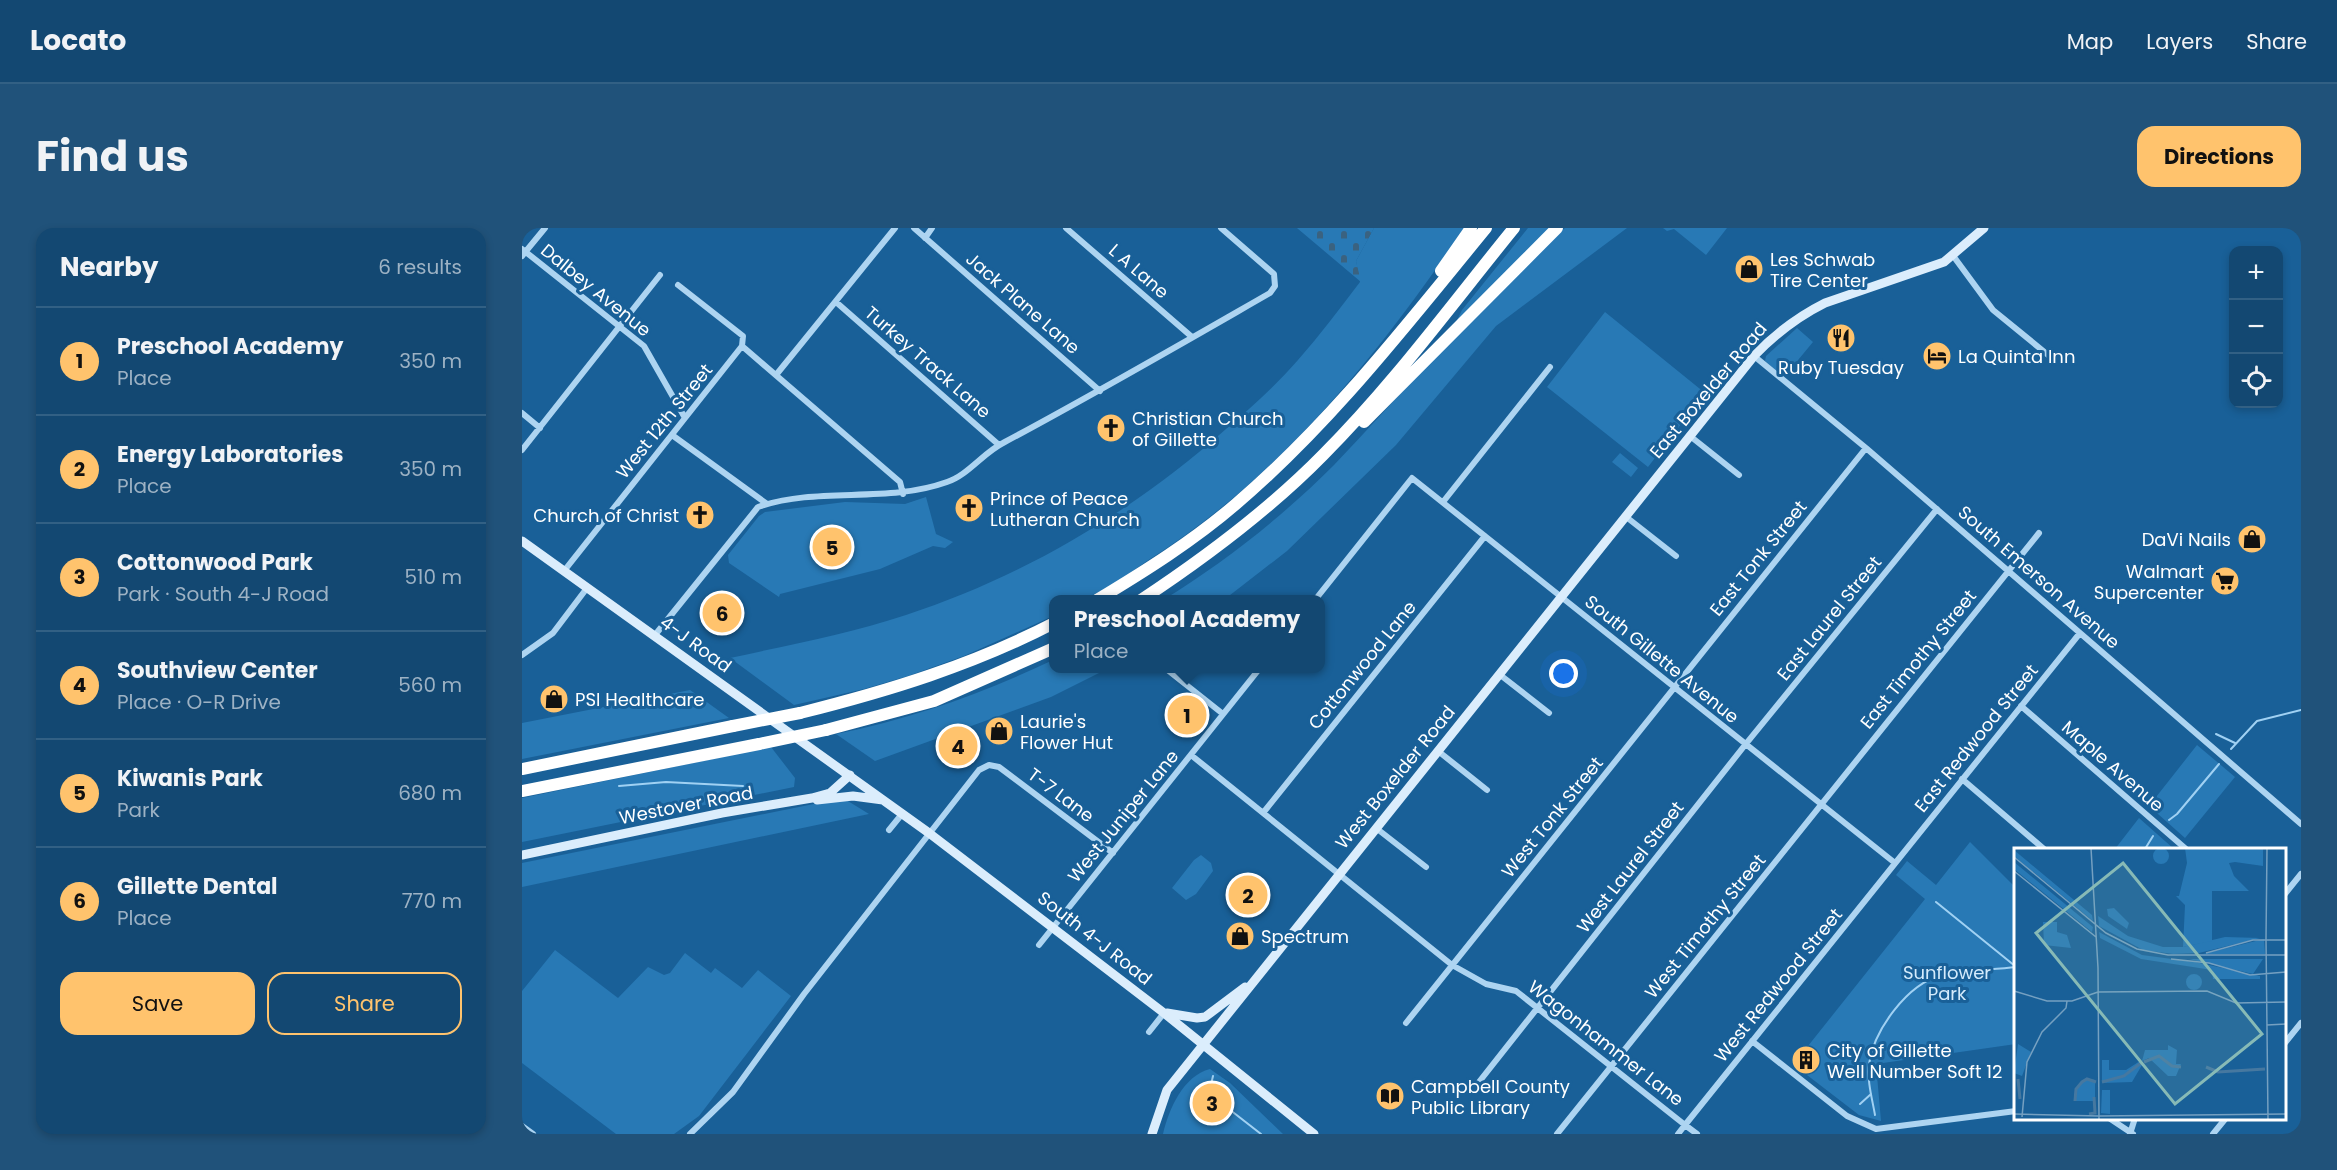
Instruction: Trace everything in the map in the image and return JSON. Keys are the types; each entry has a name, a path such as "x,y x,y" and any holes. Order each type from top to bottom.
{"highway":[{"path":"1304,439 1406,319 1471,228"},
{"path":"1105,595 1195,537 1236,504 1304,439 1397,337 1486,228"},
{"path":"1199,561 1278,498 1343,434 1403,365 1514,228"},
{"path":"1148,595 1273,510 1557,228"},
{"path":"522,769 800,713 923,680 988,654 1049,625"},
{"path":"522,791 826,730 934,701 1004,673 1049,650"}],"main road":[{"name":"East Boxelder Road","path":"1560,597 1754,356 1788,323 1825,303 1926,270 1954,257 1984,228"},
{"name":"4-J Road","path":"522,541 850,775"},
{"name":"West Boxelder Road","path":"1256,978 1560,597"},
{"name":"Westover Road","path":"522,855 722,813 812,798 830,793 850,775"},
{"name":"South 4-J Road","path":"850,775 1054,927 1314,1134"},
{"path":"812,798 820,801 853,796 884,800"},
{"path":"1164,1013 1204,1017 1256,978"},
{"path":"1152,1134 1167,1090 1256,978"}],"street":[{"path":"523,252 545,228"},
{"path":"776,375 895,228"},
{"name":"Jack Plane Lane","path":"914,228 1100,391"},
{"path":"925,238 932,228"},
{"name":"L A Lane","path":"1066,228 1192,337"},
{"path":"654,635 752,512 767,504 835,495 903,494 950,481 999,444 1100,391 1270,293 1276,282 1268,268 1221,228"},
{"name":"Dalbey Avenue","path":"523,252 644,346 685,418"},
{"path":"1954,257 1993,310 2053,359"},
{"path":"522,450 660,275"},
{"path":"678,285 743,336 742,346 900,482 903,494"},
{"name":"Turkey Track Lane","path":"836,302 999,444"},
{"name":"West 12th Street","path":"564,571 742,346"},
{"name":"South Emerson Avenue","path":"1754,356 1866,447 2301,824"},
{"path":"1443,502 1550,367"},
{"path":"522,413 540,428"},
{"path":"672,435 767,504"},
{"path":"1690,436 1739,475"},
{"name":"East Tonk Street","path":"1674,688 1866,447"},
{"name":"South Gillette Avenue","path":"1319,595 1412,478 1895,863"},
{"name":"East Laurel Street","path":"1745,745 1937,509"},
{"path":"1625,516 1676,556"},
{"name":"East Timothy Street","path":"1821,804 2039,533"},
{"name":"Cottonwood Lane","path":"1263,813 1485,536"},
{"path":"522,655 553,633 587,588"},
{"name":"East Redwood Street","path":"1895,863 2080,633"},
{"path":"1170,673 1223,714"},
{"name":"West Juniper Lane","path":"1039,945 1257,673"},
{"path":"1499,674 1548,713"},
{"name":"West Tonk Street","path":"1406,1023 1674,688"},
{"name":"Maple Avenue","path":"2021,706 2185,848"},
{"name":"West Laurel Street","path":"1479,1082 1745,745"},
{"path":"1438,751 1487,790"},
{"name":"Wagonhammer Lane","path":"1191,755 1452,964 1486,984 1516,991 1697,1134"},
{"name":"T-7 Lane","path":"929,833 979,770 989,765 999,767 1113,853"},
{"path":"1962,779 2043,848"},
{"name":"West Timothy Street","path":"1557,1134 1821,804"},
{"path":"889,830 902,814"},
{"path":"1376,828 1426,867"},
{"path":"690,1134 733,1092 804,994 929,833"},
{"name":"West Redwood Street","path":"1678,1134 1895,863"},
{"path":"2286,893 2301,874"},
{"path":"1149,1032 1164,1013"},
{"path":"2286,1042 2301,1023"},
{"path":"1752,1041 1846,1116 1876,1129 2014,1111"},
{"path":"2110,1119 2131,1133"},
{"path":"2213,1134 2225,1119"},
{"path":"522,1126 533,1134"}],"green space":[{"path":"1297,228 1374,228 1356,261 1361,282"},
{"path":"1374,228 1464,228 1431,276 1361,368 1283,453 1195,528 1125,576 1093,595 1049,595 1049,618 964,656 864,689 794,705 730,658 863,628 950,599 1035,561 1115,514 1190,459 1254,405 1290,369 1360,282 1356,261"},
{"path":"1528,228 1551,228 1456,322 1462,310"},
{"path":"1565,228 1627,228 1496,326 1396,445 1287,551 1230,595 1171,595 1231,554 1315,484 1475,313"},
{"path":"1663,228 1727,228 1706,255 1674,229 1667,231"},
{"path":"1605,312 1705,393 1648,467 1547,387"},
{"path":"1797,328 1813,342 1784,377 1765,361 1766,356"},
{"path":"1620,453 1638,468 1631,477 1612,462"},
{"path":"926,497 936,534 953,542 945,548 933,546 880,569 780,594 779,597 729,563 728,555 759,516 765,512 845,502 905,504"},
{"path":"1049,662 1049,673 1099,673 1051,697 875,761 836,734 920,713 1001,683"},
{"path":"690,690 729,718 522,759 522,723"},
{"path":"2197,745 2235,777 2185,838 2149,806"},
{"path":"771,747 795,778 794,787 522,842 522,798"},
{"path":"843,798 869,814 522,887 522,863"},
{"path":"2139,818 2173,848 2116,848"},
{"name":"Sunflower Park","path":"1970,842 2014,886 2014,1044 1876,1064 1881,1121 1859,1115 1807,1075 1818,1062 1810,1054 1813,1050 1808,1046 1925,899 1896,875 1907,861 1936,885"},
{"path":"1201,855 1211,863 1213,871 1196,894 1186,900 1172,888 1194,860"},
{"path":"555,950 618,998 648,967 664,975 670,973 685,953 711,973 715,968 742,988 758,970 791,996 699,1116 674,1134 616,1134 522,1063 522,991"},
{"path":"1210,1069 1230,1083 1283,1134 1163,1134 1173,1104 1185,1086 1200,1073"}],"waterway":[{"path":"2231,749 2257,721 2301,710"},
{"path":"2216,734 2235,743"},
{"path":"2169,820 2177,814 2219,764"},
{"path":"619,786 666,782 743,786"},
{"path":"2146,848 2153,836"},
{"path":"1936,902 2014,965"},
{"path":"1875,1115 1869,1077 1872,1051 1885,1023 1905,998 1929,980 1942,975 2014,967"},
{"path":"1209,1093 1213,1076"},
{"path":"1202,1088 1261,1134"},
{"path":"1860,1104 1871,1094"}],"place":[{"name":"Les Schwab Tire Center","path":"1749,269"},
{"name":"Ruby Tuesday","path":"1841,338"},
{"name":"La Quinta Inn","path":"1937,356"},
{"name":"Christian Church of Gillette","path":"1111,428"},
{"name":"Prince of Peace Lutheran Church","path":"969,508"},
{"name":"Church of Christ","path":"700,515"},
{"name":"DaVi Nails","path":"2252,539"},
{"name":"Kiwanis Park","path":"832,547"},
{"name":"Walmart Supercenter","path":"2225,581"},
{"name":"Gillette Dental","path":"722,613"},
{"name":"PSI Healthcare","path":"554,699"},
{"name":"Preschool Academy","path":"1187,715"},
{"name":"Laurie's Flower Hut","path":"999,731"},
{"name":"Southview Center","path":"958,746"},
{"name":"Energy Laboratories","path":"1248,895"},
{"name":"Spectrum","path":"1240,936"},
{"name":"City of Gillette Well Number Soft 12","path":"1806,1060"},
{"name":"Campbell County Public Library","path":"1390,1096"},
{"name":"Cottonwood Park","path":"1212,1103"}]}
